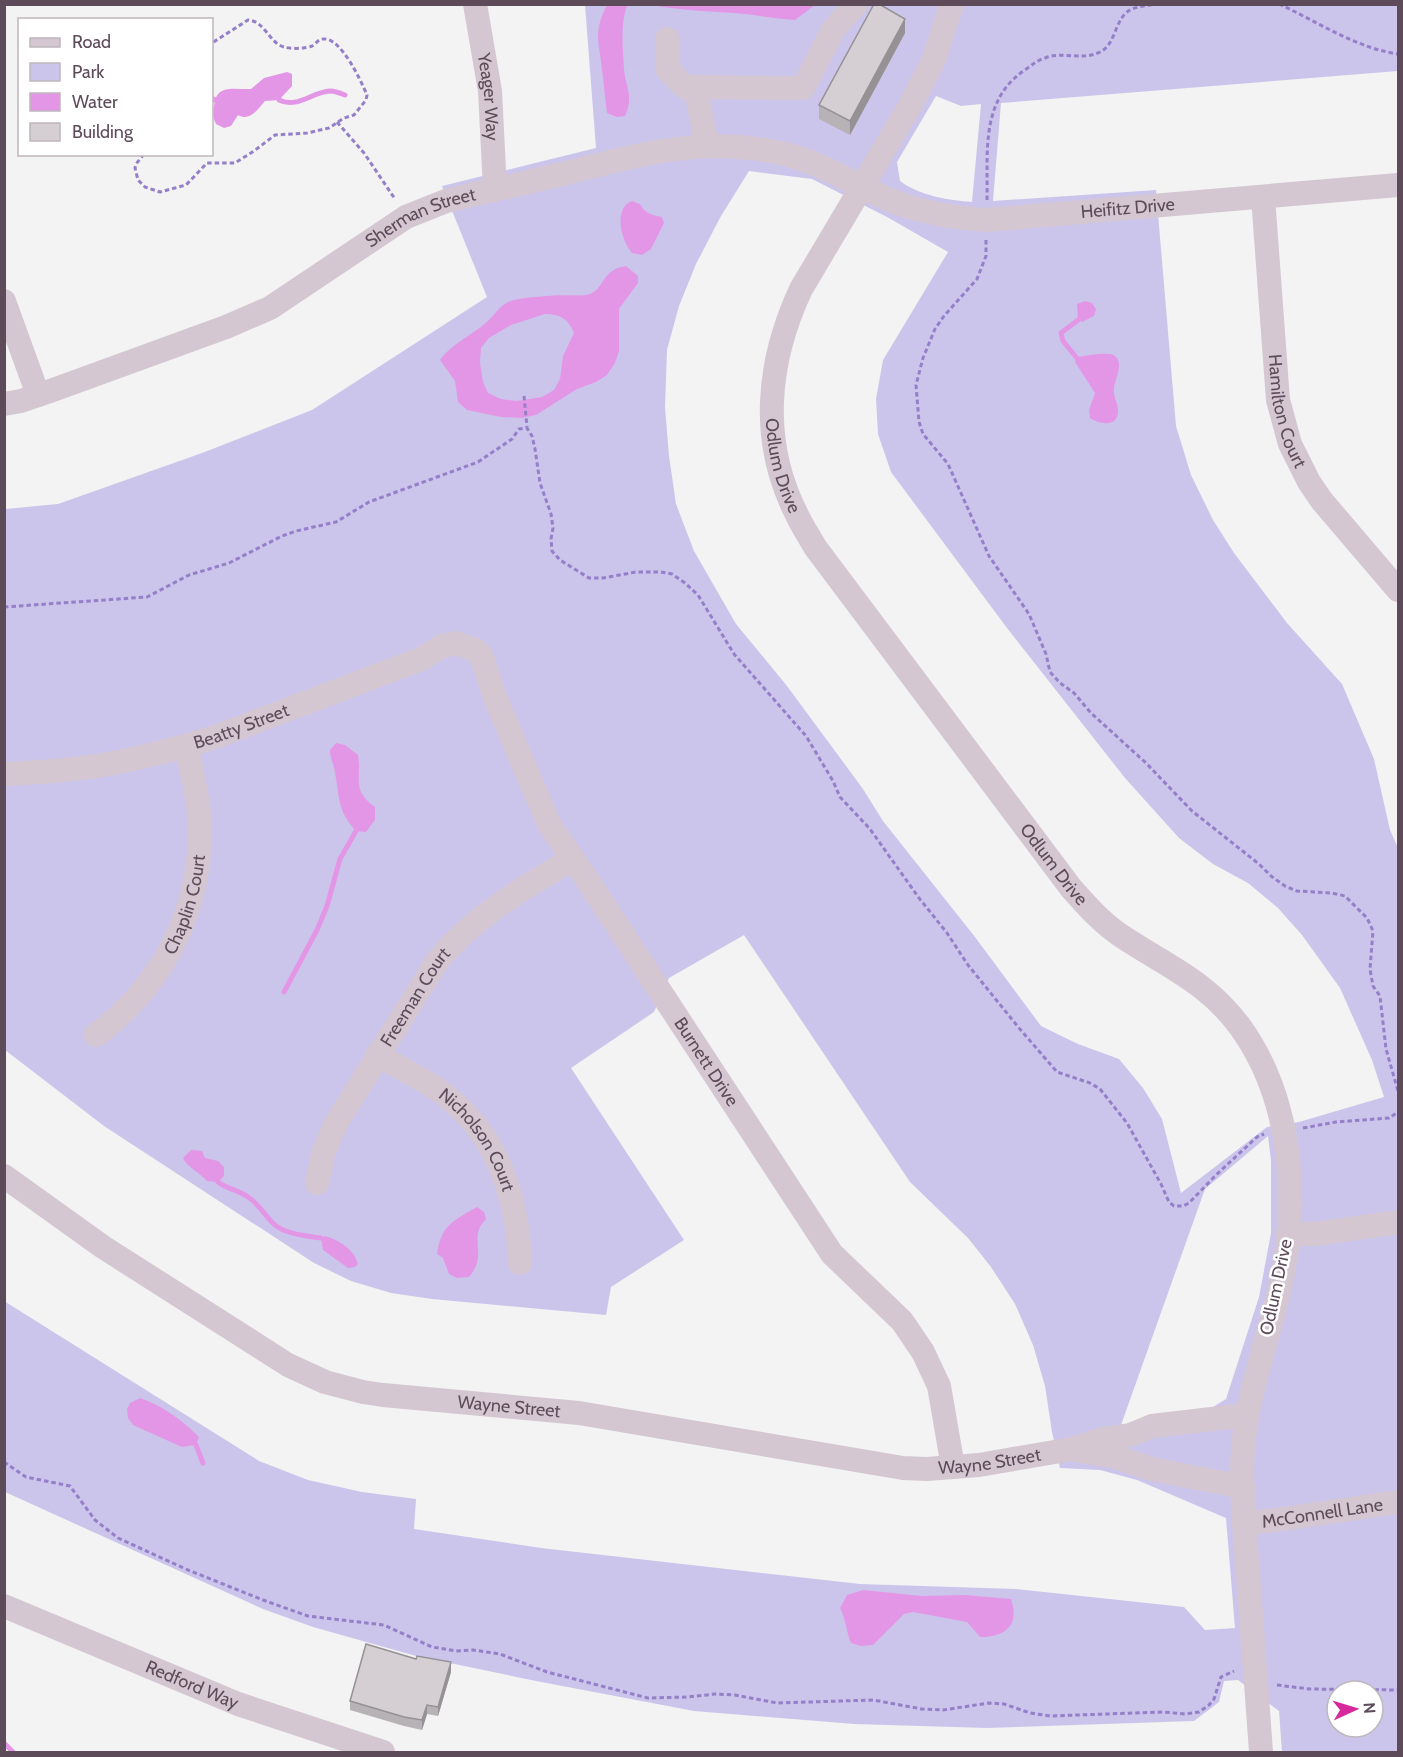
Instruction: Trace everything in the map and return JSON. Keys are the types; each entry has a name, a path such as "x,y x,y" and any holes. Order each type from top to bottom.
{"street":[{"name":"Yeager Way","path":"475,4 490,91 495,190"},
{"path":"667,39 668,70 685,87 803,88 833,30 856,4"},
{"name":"Odlum Drive","path":"949,5 934,59 911,104 801,289 782,334 775,364 771,400 774,442 783,480 796,514 815,547 1071,888 1091,911 1118,934 1196,981 1210,993 1240,1028 1260,1059 1274,1091 1283,1130 1288,1171 1286,1262 1276,1307 1256,1369 1246,1415 1243,1452 1245,1523 1261,1752"},
{"path":"695,87 708,146"},
{"name":"Sherman Street","path":"4,404 38,395 226,327 270,308 406,217 446,201 660,150 708,146 738,147 781,153 828,169 863,186"},
{"name":"Heifitz Drive","path":"863,186 921,211 957,218 987,220 1398,185"},
{"name":"Hamilton Court","path":"1263,197 1278,400 1290,444 1323,501 1398,590"},
{"path":"4,301 38,395"},
{"name":"Beatty Street","path":"4,774 95,766 186,746 421,659 442,646 456,642 467,646"},
{"name":"Burnett Drive","path":"467,646 476,650 482,657 494,694 549,824 832,1254 902,1321 923,1352 939,1386 953,1467"},
{"name":"Chaplin Court","path":"96,1035 117,1019 155,976 170,953 190,903 199,860 200,825 186,746"},
{"name":"Freeman Court","path":"317,1183 323,1154 335,1125 425,979 452,943 483,915 572,859"},
{"name":"Nicholson Court","path":"377,1055 428,1084 462,1109 490,1145 514,1203 519,1233 520,1263"},
{"name":"Wayne Street","path":"4,1176 113,1253 288,1365 325,1382 363,1392 579,1413 903,1468 953,1467 1072,1449 1103,1439 1130,1435 1152,1426 1246,1415"},
{"path":"1288,1234 1315,1234 1398,1222"},
{"name":"Wayne Street","path":"1072,1449 1116,1457 1152,1469 1243,1487"},
{"name":"McConnell Lane","path":"1245,1523 1398,1502"},
{"name":"Redford Way","path":"4,1606 238,1704 383,1752"}],"path":[{"path":"1154,4 1129,10 1123,16 1110,45 1102,51 1093,55 1055,55 1045,58 1020,73 1001,92 990,124 986,256 977,279 950,308 935,329 922,358 916,385 919,422 923,434 948,464 989,556 1029,614 1046,654 1050,672 1074,693 1090,713 1139,756 1192,811 1271,876 1297,891 1345,896 1367,918 1373,931 1370,969 1373,986 1380,996 1386,1049 1398,1091"},
{"path":"1279,4 1346,37 1380,51 1398,54"},
{"path":"142,156 135,168 138,180 153,191 170,191 186,185 207,163 235,163 275,135 329,128 354,115 362,108 366,100 367,95 350,61 339,46 325,38 307,48 285,48 277,43 264,28 248,20 213,42"},
{"path":"337,122 374,166 406,217"},
{"path":"524,396 525,422 532,436 540,483 551,514 552,551 560,560 589,578 636,572 661,572 672,574 698,596 734,654 806,736 840,797 870,829 968,965 1019,1028 1057,1072 1090,1083 1100,1089 1109,1100 1137,1139 1169,1202 1174,1206 1189,1203 1257,1137 1283,1130 1336,1122 1389,1118 1398,1112"},
{"path":"4,608 147,597 189,575 229,563 289,534 336,522 379,498 478,462 512,439 519,429 527,428"},
{"path":"4,1462 26,1478 70,1486 96,1520 118,1538 188,1570 308,1616 384,1625 432,1647 500,1654 547,1672 648,1698 715,1694 735,1695 777,1703 873,1700 922,1709 943,1710 989,1703 1004,1704 1030,1713 1050,1716 1199,1712 1214,1700 1221,1677 1228,1672 1238,1670 1288,1688 1398,1690"}],"green space":[{"path":"585,5 1398,5 1398,71 1001,103 993,201 1156,190 1176,426 1191,475 1213,520 1234,553 1287,623 1342,684 1374,759 1390,830 1398,848 1398,1752 1282,1752 1279,1711 1238,1680 1224,1681 1219,1702 1194,1721 987,1728 854,1724 694,1711 416,1656 313,1627 263,1609 5,1492 4,1301 259,1461 308,1480 362,1492 416,1499 414,1529 541,1548 860,1584 1016,1589 1184,1607 1205,1630 1235,1628 1226,1518 1137,1480 1100,1470 1060,1468 1045,1386 1033,1345 1015,1304 991,1267 968,1238 910,1182 744,935 669,978 654,1012 571,1068 684,1240 611,1287 606,1315 432,1299 391,1293 351,1281 314,1263 104,1126 5,1050 5,509 58,504 202,453 312,410 487,297 442,186 596,148","holes":["936,96 961,106 981,104 972,202 934,196 900,181 897,162","749,171 812,179 887,217 948,252 883,360 876,399 878,434 891,472 1007,628 1125,778 1179,838 1213,864 1248,883 1278,908 1302,935 1340,988 1372,1060 1384,1097 1299,1122 1267,1127 1181,1193 1162,1119 1143,1088 1119,1059 1078,1044 1041,1026 975,937 883,821 863,789 787,686 736,624 694,551 676,504 665,407 667,350 679,306 696,264 721,216","1268,1136 1271,1161 1271,1233 1259,1297 1226,1399 1213,1407 1121,1425 1205,1189"]}],"water":[{"path":"815,4 795,20 652,5"},
{"path":"607,5 631,5 627,6 623,29 624,69 629,98 625,116 617,117 607,113 598,30"},
{"path":"287,72 292,74 292,86 279,100 265,101 250,116 238,115 231,126 224,128 216,124 213,110 220,92 229,89 251,89 264,78"},
{"path":"632,201 640,204 649,213 662,217 664,223 651,249 642,255 632,253 622,233 622,210"},
{"path":"626,266 638,276 638,283 619,309 619,351 607,375 577,389 536,415 521,418 501,417 467,410 458,402 455,381 440,360 490,319 502,306 508,302 530,297 590,294 612,271","holes":["550,314 566,321 574,333 563,356 560,379 554,390 542,397 517,401 501,399 488,393 483,382 480,363 481,348 489,338 511,325"]},
{"path":"1085,301 1092,303 1096,309 1094,316 1082,322 1078,320 1077,304"},
{"path":"1098,354 1115,356 1119,364 1114,388 1118,408 1117,416 1115,420 1107,423 1090,418 1089,410 1095,393 1075,362 1076,357"},
{"path":"336,743 345,745 358,755 360,789 375,807 375,820 366,832 356,831 342,810 330,753"},
{"path":"191,1150 202,1151 205,1158 218,1161 224,1167 224,1176 218,1182 207,1181 183,1158"},
{"path":"477,1207 484,1212 486,1219 478,1233 475,1269 469,1277 457,1278 449,1274 443,1258 437,1254 439,1244 449,1225"},
{"path":"325,1236 345,1246 353,1254 358,1264 348,1268 323,1250 321,1238"},
{"path":"140,1398 164,1409 186,1425 199,1437 196,1445 182,1447 133,1425 128,1418 127,1409 130,1403"},
{"path":"863,1590 922,1596 965,1595 1011,1599 1012,1623 997,1635 980,1637 967,1622 913,1612 904,1614 873,1645 861,1646 851,1643 840,1608 847,1595"}],"building":[{"path":"874,4 879,4 905,19 850,121 819,105"},
{"path":"366,1644 416,1659 417,1656 451,1662 438,1707 427,1705 422,1720 350,1701"}],"waterway":[{"path":"279,100 292,103 330,91 345,95"},
{"path":"1076,357 1063,341 1061,333 1078,320"},
{"path":"284,992 317,930 327,906 340,859 356,831"},
{"path":"218,1182 252,1200 279,1228 321,1238"},
{"path":"196,1445 203,1463"},
{"path":"4,1743 13,1752"}]}
